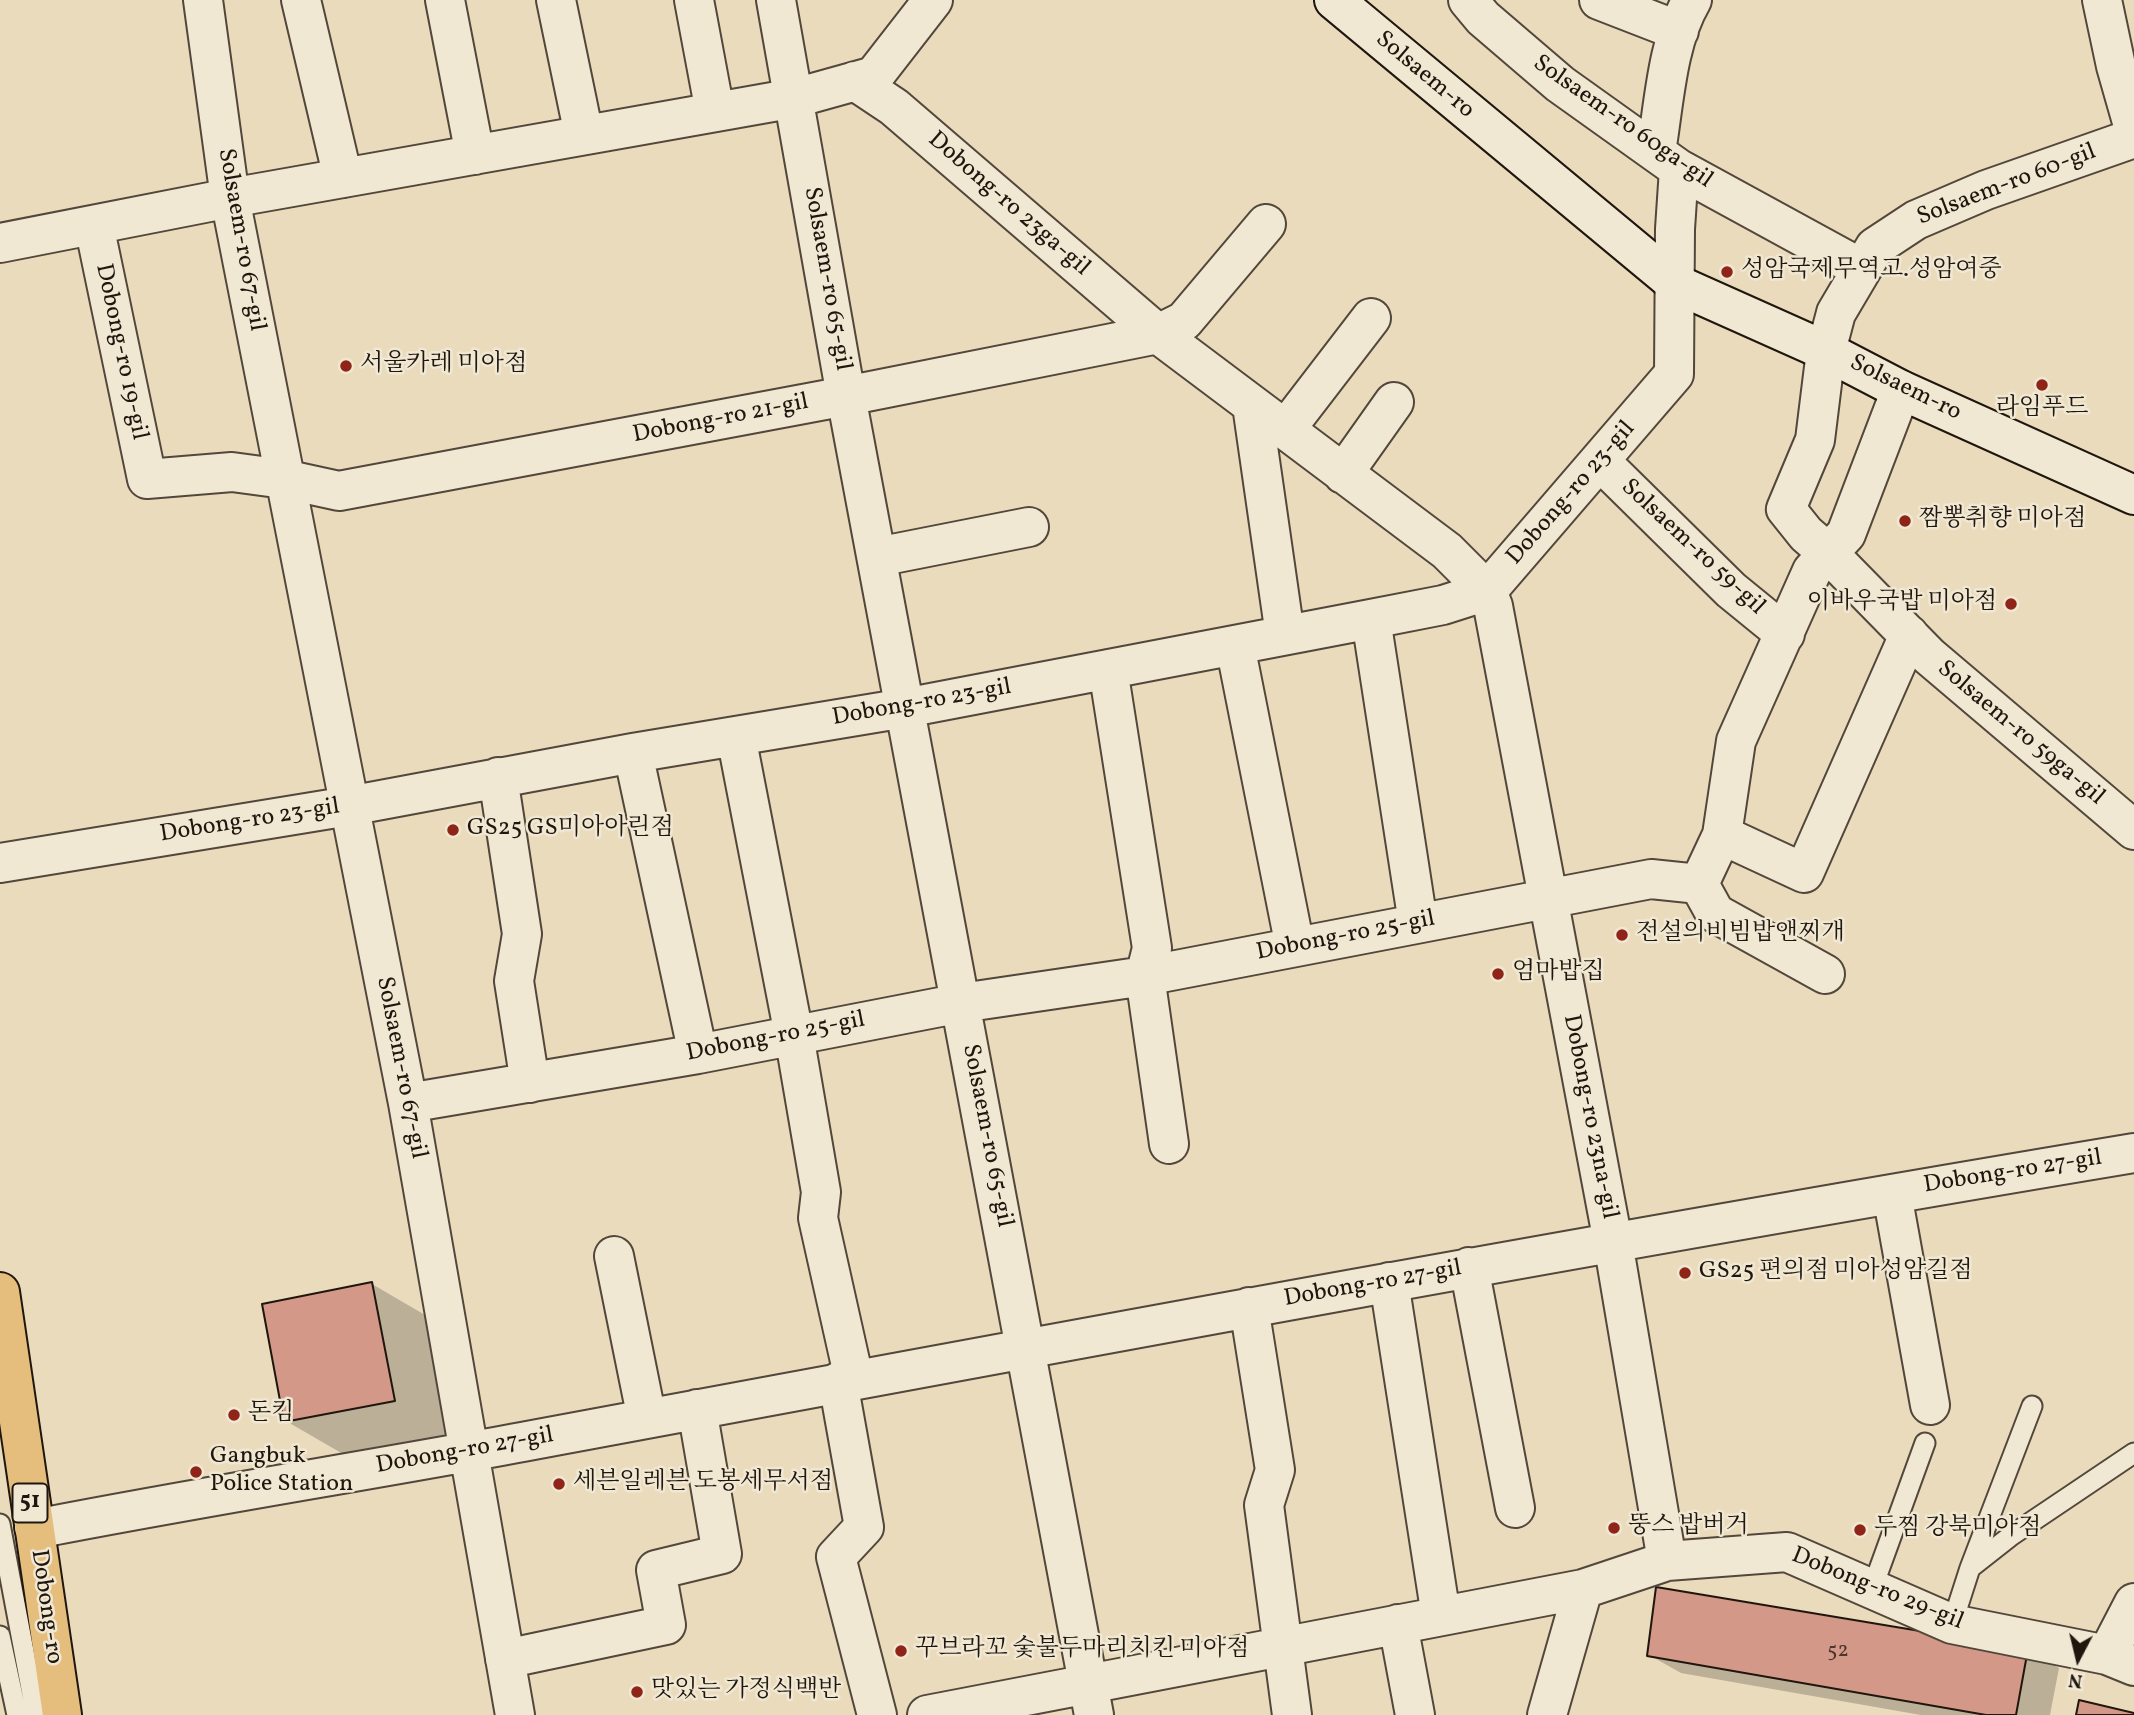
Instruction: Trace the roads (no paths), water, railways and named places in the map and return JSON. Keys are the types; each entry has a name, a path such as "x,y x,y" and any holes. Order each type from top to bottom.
{"main road":[{"name":"Dobong-ro","path":"0,1292 17,1525 62,1715"}],"street":[{"name":"Solsaem-ro 67-gil","path":"203,0 230,198 408,1103 515,1715"},
{"path":"301,0 342,178"},
{"path":"445,0 475,155"},
{"path":"556,0 584,135"},
{"path":"694,0 715,112"},
{"name":"Solsaem-ro 65-gil","path":"776,0 846,396 1091,1700"},
{"path":"0,243 230,198 795,98 874,76 933,0"},
{"name":"Solsaem-ro","path":"1334,0 1676,284 1826,351 1901,390 2134,495"},
{"name":"Solsaem-ro 60ga-gil","path":"1468,0 1483,18 1560,84 1667,160 1862,269"},
{"path":"1599,0 1686,15 1667,160 1675,229 1676,284"},
{"path":"2102,0 2116,66 2134,129"},
{"name":"Dobong-ro 23ga-gil","path":"855,81 894,107 1158,334 1447,551 1487,591"},
{"name":"Solsaem-ro 60-gil","path":"1826,351 1836,313 1875,247 1916,220 1986,190 2134,138"},
{"name":"Dobong-ro 19-gil","path":"94,225 147,479 232,472 284,479"},
{"path":"1158,334 1184,321 1266,225"},
{"name":"Dobong-ro 23-gil","path":"0,863 349,806 634,753 905,708 1443,605 1487,591 1674,374 1676,284"},
{"path":"1285,430 1371,318"},
{"name":"Dobong-ro 21-gil","path":"284,479 339,491 846,396 1158,334"},
{"path":"1826,351 1815,440 1786,509 1806,534 1828,554"},
{"name":"Solsaem-ro 59-gil","path":"1699,884 1722,835 1736,741 1812,571 1846,534 1901,390"},
{"path":"1343,474 1394,402"},
{"path":"1252,405 1285,635"},
{"name":"Solsaem-ro 59-gil","path":"1600,461 1731,590 1785,634"},
{"path":"877,557 1030,527"},
{"name":"Solsaem-ro 59ga-gil","path":"1828,554 1928,656 2134,830"},
{"name":"Dobong-ro 23na-gil","path":"1487,591 1495,620 1613,1242 1667,1561"},
{"path":"1371,619 1418,923"},
{"name":"Solsaem-ro 59ga-gil","path":"1722,835 1804,873 1909,635"},
{"path":"1235,645 1294,947"},
{"path":"1108,669 1152,948 1145,976 1169,1144"},
{"path":"736,736 794,1035 821,1192 818,1218 846,1380 864,1527 836,1557 877,1715"},
{"path":"634,753 698,1054"},
{"path":"498,777 522,934 514,981 530,1083"},
{"path":"1548,898 1651,878 1699,884 1715,913 1825,974"},
{"name":"Dobong-ro 25-gil","path":"408,1103 698,1054 961,1003 1145,976 1548,898"},
{"name":"Dobong-ro 27-gil","path":"17,1525 51,1526 469,1452 846,1380 1469,1267 2134,1153"},
{"name":"Dobong-ro 27-gil","path":"1892,1194 1930,1405"},
{"path":"614,1256 647,1419"},
{"path":"1469,1267 1514,1508"},
{"path":"1389,1282 1441,1616"},
{"path":"1249,1307 1275,1470 1264,1505 1292,1715"},
{"path":"505,1659 666,1625 656,1570 722,1554 697,1409"},
{"name":"Dobong-ro 29-gil","path":"927,1715 1091,1700 1284,1647 1583,1589 1667,1561 1787,1552 1952,1624 2121,1661 2134,1604"},
{"path":"1547,1715 1583,1589"},
{"path":"1398,1624 1415,1715"}],"lane":[{"path":"1952,1624 1970,1567 2032,1406"},
{"path":"1872,1589 1925,1443"},
{"path":"1970,1567 2012,1535 2134,1453"},
{"path":"17,1525 36,1715"},
{"path":"0,1636 17,1715"}],"place":[{"name":"성암국제무역고.성암여중","path":"1727,272"},
{"name":"서울카레 미아점","path":"346,366"},
{"name":"라임푸드","path":"2042,385"},
{"name":"짬뽕취향 미아점","path":"1905,521"},
{"name":"이바우국밥 미아점","path":"2011,604"},
{"name":"GS25 GS미아아린점","path":"453,830"},
{"name":"전설의비빔밥앤찌개","path":"1622,935"},
{"name":"엄마밥집","path":"1498,974"},
{"name":"GS25 편의점 미아성암길점","path":"1685,1273"},
{"name":"돈킴","path":"234,1415"},
{"name":"Gangbuk Police Station","path":"196,1472"},
{"name":"세븐일레븐 도봉세무서점","path":"559,1484"},
{"name":"뚱스 밥버거","path":"1614,1528"},
{"name":"두찜 강북미아점","path":"1860,1530"},
{"name":"꾸브라꼬 숯불두마리치킨 미아점","path":"901,1651"},
{"name":"맛있는 가정식백반","path":"637,1692"}]}
